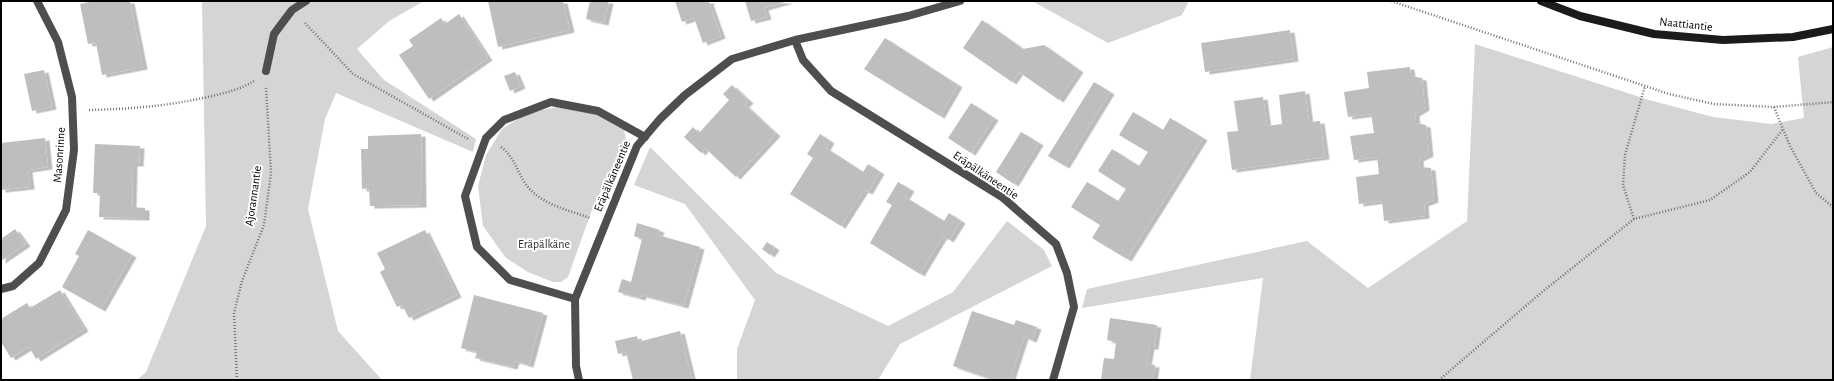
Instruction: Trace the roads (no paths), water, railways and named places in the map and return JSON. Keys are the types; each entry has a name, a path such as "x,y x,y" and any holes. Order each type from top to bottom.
{"street":[{"name":"Masonrinne","path":"1,289 13,286 38,263 66,210 74,150 72,97 58,42 37,1"},
{"path":"266,71 274,34 292,10 306,1"},
{"name":"Eräpälkäneentie","path":"579,380 576,366 575,299 637,146 644,136 685,95 732,59 795,40 908,16 960,1"},
{"name":"Naattiantie","path":"1541,1 1580,16 1662,34 1723,40 1793,37 1833,29"},
{"name":"Eräpälkäneentie","path":"795,40 803,60 831,91 1002,197 1056,244 1067,273 1074,307 1053,380"},
{"path":"575,299 510,280 477,247 465,196 486,138 504,120 550,102 598,110 644,136"}],"park label":[{"name":"Eräpälkäne","path":"544,244"}]}
